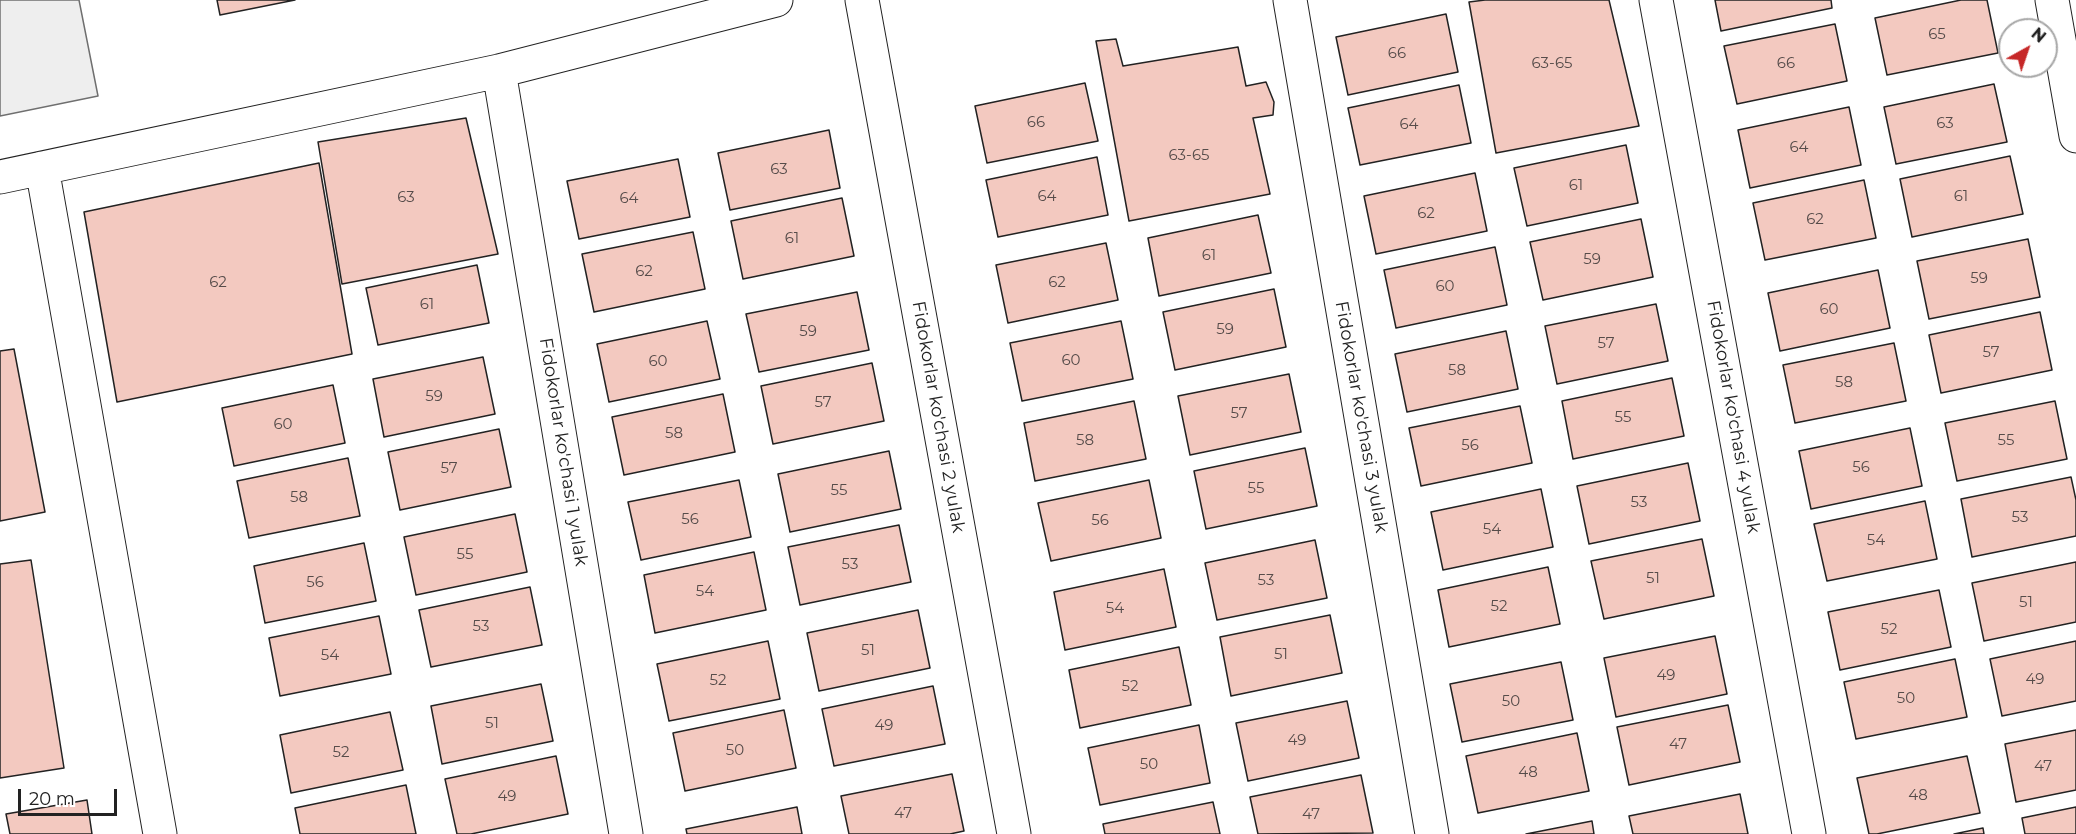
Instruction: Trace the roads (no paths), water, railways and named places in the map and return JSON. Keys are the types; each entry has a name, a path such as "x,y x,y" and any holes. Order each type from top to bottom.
{"street":[{"path":"0,177 499,71 776,0"},
{"name":"Fidokorlar ko'chasi 2 yulak","path":"862,0 1014,834"},
{"name":"Fidokorlar ko'chasi 3 yulak","path":"1290,0 1432,834"},
{"name":"Fidokorlar ko'chasi 4 yulak","path":"1656,0 1809,834"},
{"path":"2052,0 2076,136"},
{"name":"Fidokorlar ko'chasi 1 yulak","path":"499,71 626,834"},
{"path":"42,168 160,834"}]}
